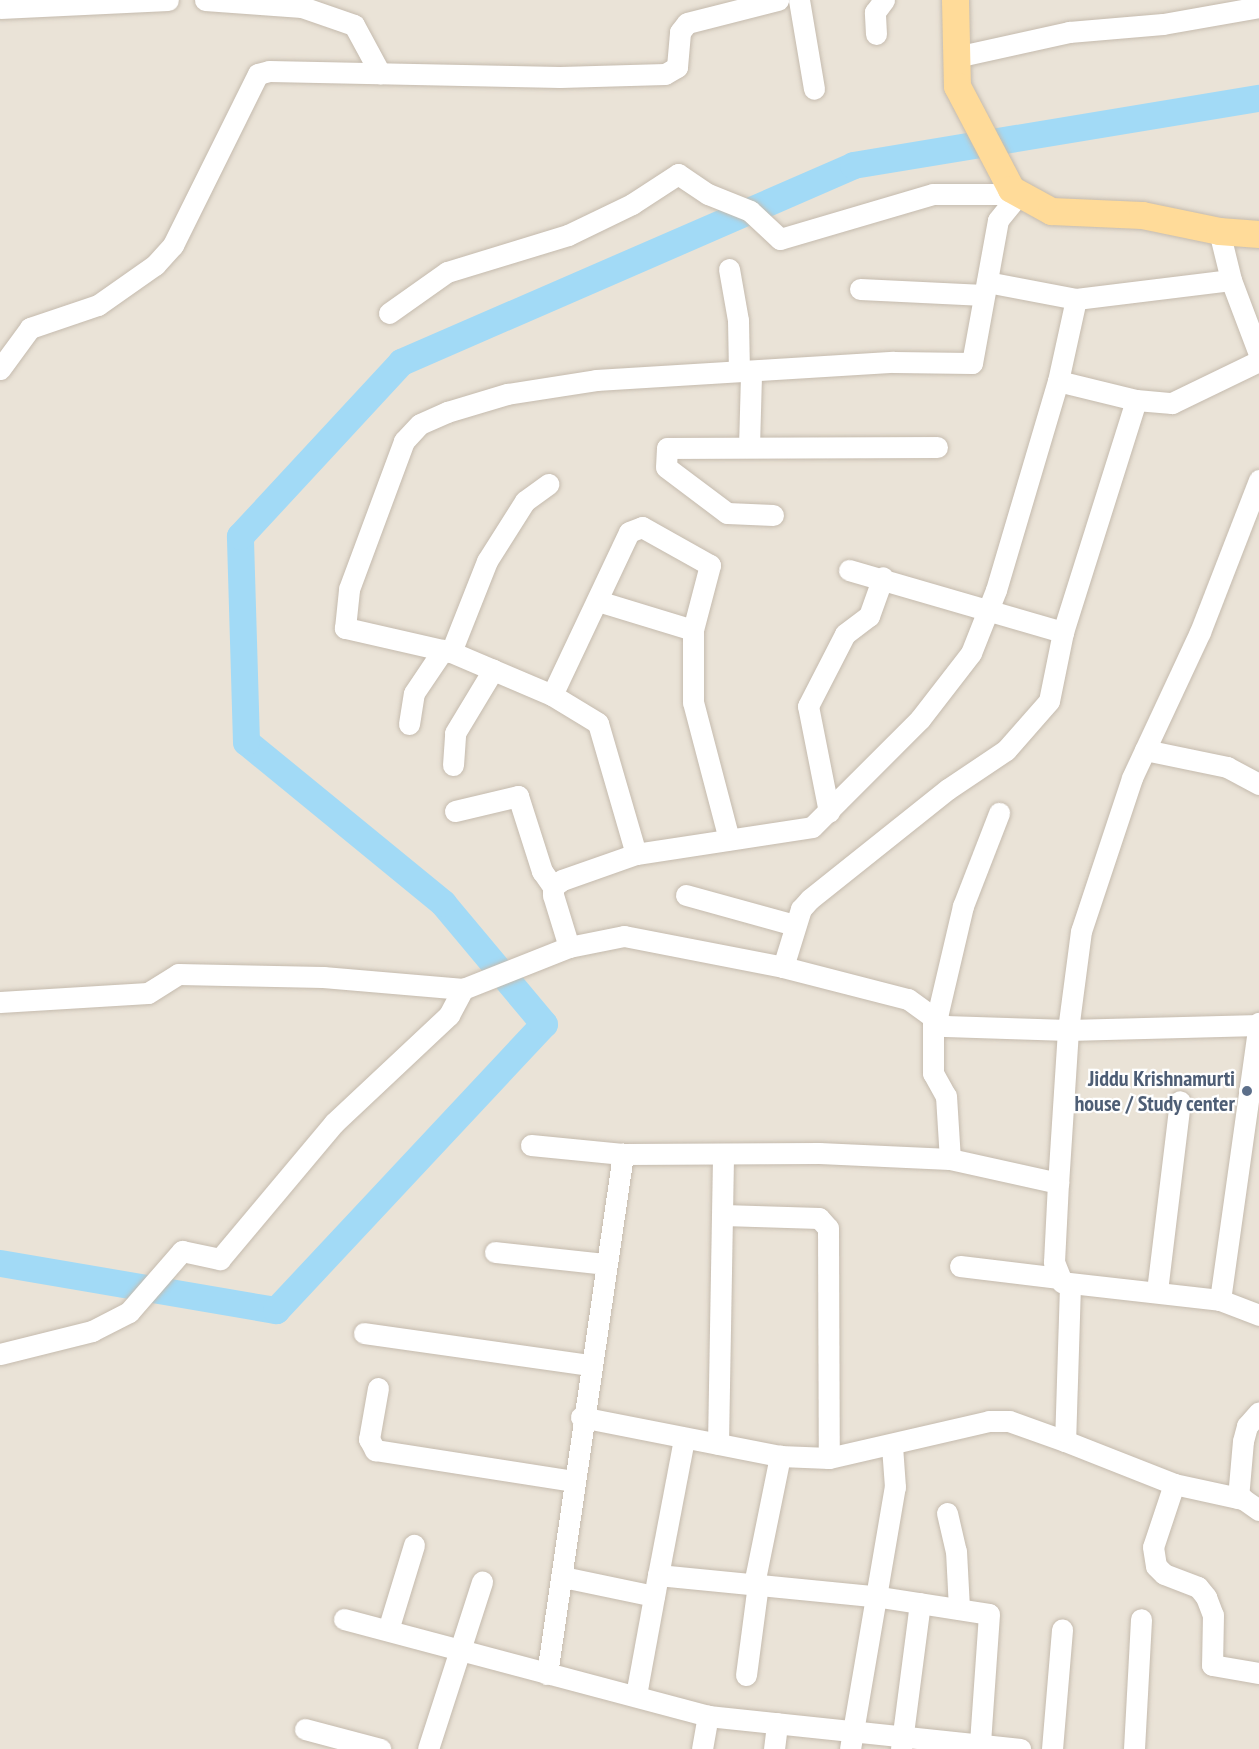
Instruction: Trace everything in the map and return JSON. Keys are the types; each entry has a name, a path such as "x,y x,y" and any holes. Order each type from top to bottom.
{"main road":[{"path":"955,0 956,57 960,93 1013,190 1051,211 1142,215 1219,231 1259,234"}],"street":[{"path":"0,8 168,0"},
{"path":"205,0 302,7 318,6 354,25 380,73"},
{"path":"0,369 30,327 98,305 155,265 173,245 258,75 269,71 665,74 677,68 680,32 687,23 778,0"},
{"path":"800,0 814,89"},
{"path":"876,34 875,12 884,0"},
{"path":"956,57 1069,32 1163,24 1253,5"},
{"path":"389,313 447,272 568,236 632,204 671,176 685,175 708,194 729,199 750,211 774,237 787,240 933,194 998,194 1013,190"},
{"path":"636,854 602,729 552,695 447,651 403,638 349,632 344,622 349,589 404,441 420,424 507,394 596,380 892,362 972,363 998,220 1013,190"},
{"path":"1219,231 1231,280 1259,354"},
{"path":"729,269 745,372 748,447"},
{"path":"860,289 986,288 1076,299 1231,280"},
{"path":"553,887 562,880 636,854 729,838 803,832 829,812 934,700 971,653 990,608 1058,381 1076,299"},
{"path":"1058,381 1136,400 1182,401 1259,361"},
{"path":"783,967 801,909 814,895 874,852 948,789 1006,750 1049,701 1063,632 1136,400"},
{"path":"773,515 727,513 665,463 667,448 674,445 937,447"},
{"path":"1065,1441 1065,1281 1054,1262 1068,1030 1081,931 1145,750 1200,632 1259,480"},
{"path":"409,724 414,693 447,651 487,561 525,501 548,484"},
{"path":"552,695 629,532 642,527 710,565 693,630 693,702 729,838"},
{"path":"849,570 883,576 1063,632"},
{"path":"829,812 808,706 845,634 869,616 883,576"},
{"path":"598,601 693,630"},
{"path":"453,765 455,734 493,670"},
{"path":"1145,750 1227,767 1259,784"},
{"path":"455,811 518,796 542,871 553,887 562,950"},
{"path":"950,1159 946,1096 933,1073 935,1019 963,906 999,813"},
{"path":"686,895 795,925"},
{"path":"0,1002 148,993 178,974 323,977 464,988 562,950 624,936 783,967 908,999 945,1026 1068,1030 1259,1024 1220,1300"},
{"path":"0,1354 92,1331 129,1312 182,1251 220,1259 334,1123 449,1015 464,988"},
{"path":"1156,1291 1180,1101"},
{"path":"531,1145 623,1154 819,1153 950,1159 1058,1183"},
{"path":"547,1674 563,1576 581,1417 623,1154"},
{"path":"718,1444 723,1155"},
{"path":"723,1215 819,1218 828,1228 830,1458"},
{"path":"495,1252 605,1264"},
{"path":"960,1266 1220,1300 1259,1315"},
{"path":"364,1333 589,1365"},
{"path":"378,1388 369,1439 375,1450 574,1481"},
{"path":"581,1417 780,1456 830,1458 892,1446 949,1427 989,1421 1009,1421 1174,1484 1250,1500 1243,1441 1246,1426 1259,1412"},
{"path":"636,1695 684,1439"},
{"path":"851,1739 874,1596 895,1487 892,1446"},
{"path":"746,1675 756,1584 780,1456"},
{"path":"1174,1484 1153,1547 1156,1566 1164,1574 1198,1587 1206,1597 1213,1615 1212,1665 1259,1673"},
{"path":"948,1513 956,1551 958,1609"},
{"path":"388,1630 414,1545"},
{"path":"658,1575 874,1596 989,1614 973,1746"},
{"path":"563,1576 654,1596"},
{"path":"428,1749 462,1650 482,1582"},
{"path":"902,1742 920,1603"},
{"path":"344,1619 708,1716 777,1723 851,1739 1020,1749"},
{"path":"1134,1749 1141,1619"},
{"path":"1052,1749 1062,1629"},
{"path":"702,1749 708,1716"},
{"path":"774,1749 777,1723"},
{"path":"305,1729 380,1749"}],"shaded area":[{"path":"0,0 1259,0 1259,1749 0,1749"}],"waterway":[{"path":"0,1263 276,1310 544,1024 443,903 246,742 240,536 401,362 853,165 1259,98"}],"place":[{"name":"Jiddu Krishnamurti house / Study center","path":"1247,1091"}]}
